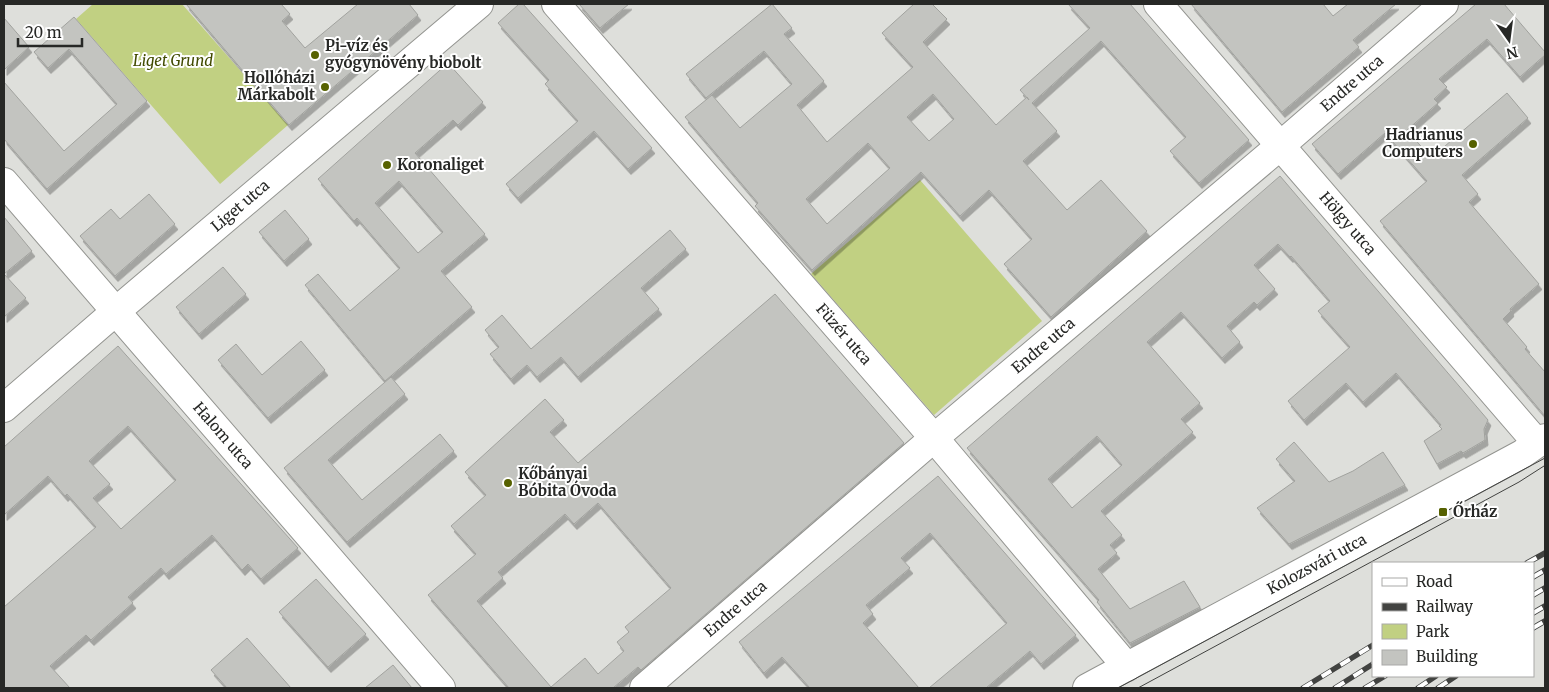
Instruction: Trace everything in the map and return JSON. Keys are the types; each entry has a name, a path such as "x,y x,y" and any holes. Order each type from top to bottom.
{"street":[{"name":"Liget utca","path":"4,408 479,4"},
{"name":"Füzér utca","path":"556,4 934,438 1127,667"},
{"name":"Hölgy utca","path":"1158,4 1280,146 1541,440"},
{"name":"Endre utca","path":"644,688 934,438 1280,146 1444,4"},
{"name":"Halom utca","path":"4,182 441,688"},
{"name":"Kolozsvári utca","path":"1087,688 1522,454 1541,440"}],"green space":[{"name":"Liget Grund","path":"93,4 182,4 288,125 220,184 76,19"},
{"path":"920,180 1042,321 934,415 811,274"}],"building":[{"path":"186,4 281,4 290,14 282,21 305,48 358,4 409,4 418,15 289,125"},
{"path":"519,4 523,4 652,148 628,169 594,131 518,198 506,184 578,121 545,84 549,80 498,23"},
{"path":"579,4 629,4 600,28"},
{"path":"772,4 792,28 784,34 824,81 797,105 827,142 913,67 882,33 914,4 932,4 947,19 923,42 996,125 1027,97 1020,90 1090,28 1068,4 1130,4 1249,140 1199,183 1170,151 1186,137 1101,41 1032,103 1057,131 1023,161 1067,210 1101,180 1147,231 1051,317 1004,264 1032,239 989,190 960,216 921,172 812,270 755,206 758,203 685,117 712,95 740,128 792,84 764,51 706,98 686,74","holes":["933,94 954,119 929,141 907,117","868,143 890,168 827,224 806,199"]},
{"path":"1191,4 1323,4 1333,16 1348,4 1396,4 1353,40 1359,47 1282,112"},
{"path":"1476,4 1504,4 1545,52 1545,55 1520,77 1487,39 1439,79 1447,87 1434,99 1438,103 1407,130 1431,158 1507,93 1528,118 1462,175 1478,194 1469,202 1539,284 1510,309 1511,311 1503,319 1545,372 1545,416 1380,221 1427,181 1385,133 1338,174 1312,144"},
{"path":"74,17 147,101 47,189 4,139 4,82 64,151 117,104 69,49 48,68 34,52"},
{"path":"4,18 29,47 4,70"},
{"path":"448,63 483,102 458,125 453,120 415,153 485,234 441,271 472,307 385,381 305,285 318,274 350,311 400,268 357,218 354,221 318,179","holes":["399,181 443,232 418,253 375,203"]},
{"path":"1280,176 1488,420 1484,429 1485,440 1463,453 1461,451 1437,464 1424,441 1442,429 1439,426 1441,425 1396,373 1363,402 1346,383 1304,420 1288,401 1350,347 1318,311 1330,301 1291,256 1278,244 1254,265 1275,289 1257,305 1254,302 1227,326 1240,342 1222,358 1181,312 1147,342 1200,403 1181,419 1193,432 1101,511 1122,535 1110,545 1117,553 1098,569 1130,609 1184,581 1200,607 1130,643 1097,602 1099,600 967,448","holes":["1097,436 1122,465 1072,508 1048,479"]},
{"path":"149,194 175,224 115,276 80,236 111,209 120,219"},
{"path":"285,210 309,239 284,261 259,232"},
{"path":"4,217 32,251 4,274"},
{"path":"670,230 686,249 641,288 659,309 578,377 561,357 537,377 527,365 511,379 490,354 499,347 485,330 502,315 531,349"},
{"path":"223,267 246,294 199,334 176,307"},
{"path":"4,274 26,298 4,317"},
{"path":"775,294 904,443 641,670 638,667 613,688 509,688 428,595 476,554 451,526 486,495 465,472 545,399 564,420 550,432 578,463","holes":["598,503 671,588 625,627 629,632 617,642 624,651 598,674 585,658 551,687 477,601 503,578 498,572 565,514 574,524"]},
{"path":"301,341 325,370 268,418 218,360 236,344 262,375"},
{"path":"118,346 298,548 261,579 248,564 242,570 212,535 166,574 161,568 128,597 133,603 91,640 86,635 50,666 70,688 4,688 4,607 96,527 48,476 4,515 4,447","holes":["128,426 176,480 121,529 93,498 110,484 89,461"]},
{"path":"391,377 405,394 328,460 362,500 440,434 454,451 347,542 284,468"},
{"path":"1294,442 1329,482 1353,471 1383,452 1405,485 1289,544 1257,508 1295,481 1276,459"},
{"path":"938,476 1076,635 1041,664 1030,651 986,688 929,688 1007,623 930,533 901,558 910,568 866,605 873,614 863,623 919,688 810,688 782,657 764,673 739,642"},
{"path":"316,579 366,634 328,667 279,612"},
{"path":"247,638 291,688 227,688 211,670"},
{"path":"393,665 412,688 365,688"}],"tram line":[{"path":"1118,688 1545,458"},
{"path":"1138,688 1519,482 1544,466"}],"railway":[{"path":"1529,562 1545,553"},
{"path":"1534,576 1545,570"},
{"path":"1534,594 1545,588"},
{"path":"1534,612 1545,606"},
{"path":"1534,627 1545,621"},
{"path":"1303,688 1372,646"},
{"path":"1335,688 1372,665"},
{"path":"1365,688 1383,677"},
{"path":"1418,688 1434,677"},
{"path":"1438,688 1454,677"}],"place":[{"name":"Pi-víz és gyógynövény biobolt","path":"315,55"},
{"name":"Hollóházi Márkabolt","path":"325,87"},
{"name":"Hadrianus Computers","path":"1473,144"},
{"name":"Koronaliget","path":"387,165"},
{"name":"Kőbányai Bóbita Óvoda","path":"508,483"},
{"name":"Őrház","path":"1443,512"}]}
